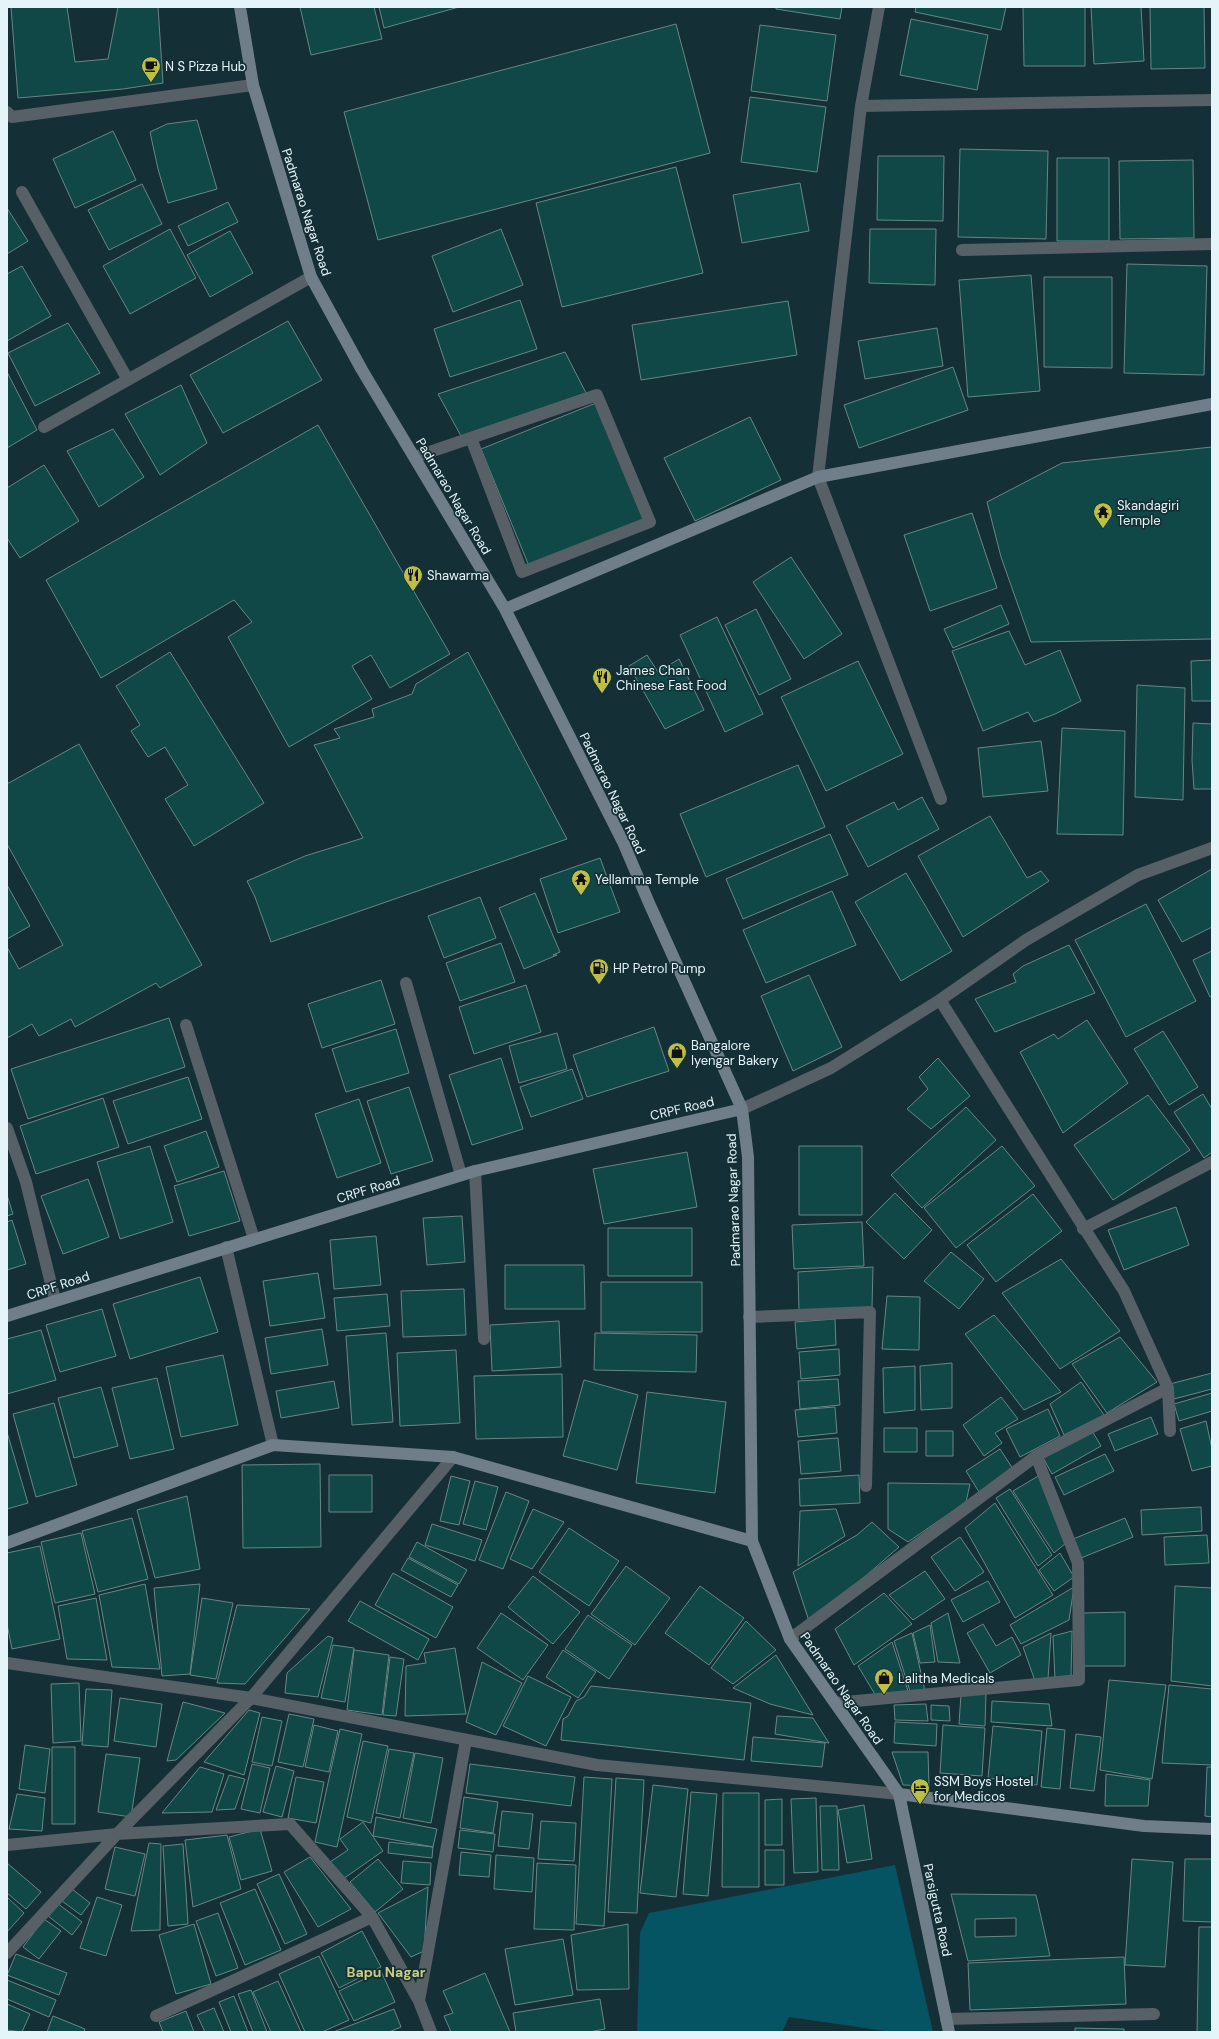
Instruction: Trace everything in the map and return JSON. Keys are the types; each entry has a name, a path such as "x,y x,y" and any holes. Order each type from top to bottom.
{"street":[{"name":"Padmarao Nagar Road","path":"240,7 253,85 311,277 362,370 505,608 624,842 742,1109 748,1157 752,1541 790,1639 899,1794"},
{"path":"879,7 861,106 818,476 941,799"},
{"path":"7,112 12,116 253,85"},
{"path":"861,106 1212,100"},
{"path":"22,192 128,380"},
{"path":"962,250 1212,244"},
{"path":"44,427 311,277"},
{"path":"415,457 597,395 650,522 522,572 471,438"},
{"path":"505,608 818,476 1212,404"},
{"path":"742,1109 831,1068 940,1000 1026,940 1138,875 1212,848"},
{"path":"406,983 461,1175"},
{"path":"940,1000 1083,1229 1124,1291 1168,1388 1170,1430"},
{"path":"186,1025 254,1239"},
{"name":"CRPF Road","path":"7,1316 475,1171 742,1109"},
{"path":"7,1128 26,1182 55,1300"},
{"path":"1083,1229 1212,1162"},
{"path":"475,1171 484,1339"},
{"path":"226,1247 273,1445"},
{"path":"749,1317 870,1312 866,1486"},
{"path":"790,1639 1036,1456 1168,1388"},
{"path":"7,1543 273,1445 453,1457 752,1541"},
{"path":"834,1703 1079,1680 1078,1562 1036,1456"},
{"path":"7,1953 117,1834 251,1698 453,1457"},
{"path":"7,1663 251,1698 597,1765 899,1794 1144,1826 1212,1829"},
{"path":"419,2000 466,1740"},
{"name":"Parsigutta Road","path":"899,1794 949,2032"},
{"path":"7,1846 117,1834 290,1824 372,1917 419,2000 431,2032"},
{"path":"156,2016 372,1917"},
{"path":"946,2019 1154,2014"}],"shaded area":[{"path":"895,1865 933,2032 892,2032 789,2017 782,2032 637,2032 640,1933 649,1913"}],"building":[{"path":"11,7 67,7 75,62 108,59 118,7 158,7 163,83 123,89 18,98"},
{"path":"300,7 374,7 382,39 311,55"},
{"path":"379,7 459,7 384,28"},
{"path":"776,7 842,7 840,19 776,9"},
{"path":"916,7 1006,7 1001,30 915,12"},
{"path":"1023,7 1085,7 1085,66 1024,66"},
{"path":"1091,7 1141,7 1144,61 1094,64"},
{"path":"1150,7 1204,7 1205,68 1151,69"},
{"path":"911,19 988,35 977,90 900,75"},
{"path":"676,24 710,153 378,240 344,112"},
{"path":"760,25 836,35 827,101 751,91"},
{"path":"750,97 826,107 817,172 741,162"},
{"path":"197,120 217,189 168,203 158,169 150,132 167,124"},
{"path":"113,131 136,180 75,208 53,159"},
{"path":"960,149 1048,151 1046,239 958,237"},
{"path":"878,156 944,156 943,221 877,220"},
{"path":"1057,158 1109,158 1109,241 1057,241"},
{"path":"1193,160 1194,238 1120,239 1119,161"},
{"path":"676,167 703,273 562,307 536,203"},
{"path":"800,183 809,231 742,243 733,195"},
{"path":"142,184 162,224 109,250 88,210"},
{"path":"228,202 238,222 188,246 178,226"},
{"path":"7,208 28,241 7,254"},
{"path":"170,229 196,278 130,314 103,266"},
{"path":"501,229 523,285 453,312 432,256"},
{"path":"870,229 936,229 935,285 869,283"},
{"path":"230,231 253,273 210,297 187,255"},
{"path":"1127,264 1207,266 1204,375 1124,373"},
{"path":"22,266 51,316 7,341 7,274"},
{"path":"1031,275 1040,391 968,397 959,280"},
{"path":"1044,277 1112,277 1112,368 1044,367"},
{"path":"520,300 537,349 450,377 434,329"},
{"path":"788,301 797,355 641,380 632,325"},
{"path":"288,321 322,380 223,433 190,375"},
{"path":"68,323 100,373 35,406 8,353"},
{"path":"937,328 943,366 865,379 858,341"},
{"path":"565,352 586,393 461,436 438,394"},
{"path":"953,367 968,410 859,448 844,405"},
{"path":"7,372 37,430 7,448"},
{"path":"181,385 207,443 160,475 125,414"},
{"path":"596,403 644,520 529,566 481,449"},
{"path":"750,417 781,480 695,521 664,458"},
{"path":"318,425 450,654 390,688 371,655 352,666 372,699 289,747 228,637 252,622 234,600 101,678 46,580"},
{"path":"113,429 144,477 99,507 67,451"},
{"name":"Skandagiri Temple","path":"1212,447 1212,639 1031,642 1001,557 987,502 1062,463"},
{"path":"44,465 79,521 20,558 7,538 7,488"},
{"path":"972,513 997,588 930,611 904,535"},
{"path":"791,557 842,634 804,659 753,582"},
{"path":"1001,605 1009,624 953,648 944,629"},
{"path":"756,609 791,679 759,695 725,625"},
{"path":"717,617 763,714 725,732 680,635"},
{"path":"1009,631 1025,665 1060,650 1081,701 1055,714 1034,722 1028,712 983,731 952,651"},
{"path":"170,652 264,803 194,846 165,799 188,785 165,747 148,757 131,731 140,725 116,686"},
{"path":"468,652 567,839 271,942 255,897 247,881 305,856 363,838 314,745 340,738 334,729 374,717 372,709 412,694 416,684"},
{"path":"647,655 658,672 679,659 704,710 665,729 629,666"},
{"path":"1212,660 1212,701 1192,701 1191,661"},
{"path":"858,661 903,754 826,791 781,697"},
{"path":"1137,685 1185,688 1183,800 1135,797"},
{"path":"1193,723 1212,724 1212,789 1194,789 1192,760"},
{"path":"1062,728 1125,731 1123,835 1057,834"},
{"path":"1041,741 1048,791 983,797 978,748"},
{"path":"79,744 202,965 160,988 156,983 75,1027 71,1019 39,1036 32,1024 7,1038 7,947 19,969 63,945 7,844 7,784"},
{"path":"798,765 825,827 706,877 680,814"},
{"path":"922,797 939,829 868,867 846,826 894,802 898,810"},
{"path":"990,816 1027,878 1041,871 1049,881 963,937 918,856"},
{"path":"830,834 848,875 743,919 726,879"},
{"path":"600,858 620,912 558,933 540,879"},
{"path":"1212,869 1212,927 1182,942 1158,900"},
{"path":"906,873 952,951 901,981 855,902"},
{"path":"7,885 30,926 7,939"},
{"path":"832,891 856,945 766,983 743,930"},
{"path":"535,893 560,952 553,955 557,955 524,969 499,908"},
{"path":"480,897 496,938 444,958 428,916"},
{"path":"1146,904 1196,1001 1126,1037 1075,940"},
{"path":"501,943 515,982 460,1001 446,963"},
{"path":"1069,945 1095,993 995,1032 975,999 1016,982 1013,974 1023,966"},
{"path":"1212,951 1212,996 1210,997 1193,960"},
{"path":"809,975 842,1047 793,1071 761,996"},
{"path":"381,980 395,1024 322,1048 308,1004"},
{"path":"526,985 541,1032 474,1054 459,1007"},
{"path":"169,1018 185,1067 28,1119 11,1069"},
{"path":"1087,1020 1128,1083 1063,1133 1020,1052 1054,1034 1058,1039"},
{"path":"654,1027 669,1071 587,1097 573,1055"},
{"path":"396,1029 409,1073 346,1092 332,1049"},
{"path":"1163,1031 1198,1087 1169,1105 1134,1049"},
{"path":"557,1033 567,1069 519,1083 509,1046"},
{"path":"501,1058 523,1129 472,1145 449,1075"},
{"path":"938,1058 970,1096 931,1129 907,1109 928,1089 919,1077"},
{"path":"572,1069 583,1099 531,1117 520,1087"},
{"path":"188,1077 202,1119 128,1144 113,1101"},
{"path":"409,1087 433,1161 391,1174 367,1101"},
{"path":"1203,1094 1212,1109 1212,1152 1204,1158 1174,1112"},
{"path":"1148,1095 1190,1150 1113,1200 1074,1145"},
{"path":"103,1098 119,1147 36,1174 20,1126"},
{"path":"359,1099 381,1163 337,1178 315,1114"},
{"path":"966,1107 996,1140 922,1208 891,1175"},
{"path":"206,1131 219,1167 177,1182 164,1146"},
{"path":"150,1146 173,1222 120,1239 97,1162"},
{"path":"799,1146 862,1146 862,1215 799,1215"},
{"path":"1002,1146 1035,1186 956,1248 924,1208"},
{"path":"687,1152 697,1207 604,1224 593,1169"},
{"path":"224,1171 240,1221 189,1236 174,1186"},
{"path":"88,1179 109,1237 63,1254 41,1196"},
{"path":"895,1193 932,1230 904,1259 866,1222"},
{"path":"1033,1194 1062,1231 996,1282 967,1245"},
{"path":"7,1195 13,1214 7,1216"},
{"path":"1176,1207 1189,1245 1124,1270 1108,1230"},
{"path":"462,1216 465,1262 427,1265 423,1218"},
{"path":"12,1220 26,1264 7,1270 7,1222"},
{"path":"862,1222 864,1266 794,1269 792,1225"},
{"path":"608,1228 692,1228 692,1276 608,1276"},
{"path":"376,1236 381,1285 334,1289 330,1240"},
{"path":"951,1252 984,1279 959,1309 924,1281"},
{"path":"1061,1259 1120,1331 1060,1369 1002,1293"},
{"path":"505,1265 584,1265 585,1309 505,1309"},
{"path":"873,1267 872,1308 799,1311 798,1272"},
{"path":"318,1273 325,1318 270,1326 263,1281"},
{"path":"200,1277 218,1332 130,1359 113,1304"},
{"path":"601,1282 702,1282 702,1332 601,1332"},
{"path":"464,1289 466,1335 403,1337 401,1291"},
{"path":"387,1294 390,1326 337,1331 334,1298"},
{"path":"887,1296 920,1297 919,1350 882,1349"},
{"path":"102,1309 116,1356 60,1372 46,1325"},
{"path":"994,1315 1061,1392 1024,1410 965,1334"},
{"path":"835,1319 836,1345 797,1349 795,1322"},
{"path":"559,1321 561,1367 492,1371 490,1325"},
{"path":"322,1329 328,1365 271,1374 265,1338"},
{"path":"41,1330 56,1380 7,1394 7,1339"},
{"path":"386,1333 393,1422 352,1425 346,1336"},
{"path":"595,1333 697,1335 696,1372 594,1370"},
{"path":"1120,1337 1157,1382 1107,1413 1072,1364"},
{"path":"839,1349 840,1375 801,1379 799,1352"},
{"path":"456,1350 460,1423 400,1426 397,1353"},
{"path":"223,1355 238,1425 181,1437 166,1367"},
{"path":"952,1363 952,1408 921,1410 920,1366"},
{"path":"915,1366 915,1410 884,1413 883,1368"},
{"path":"1212,1373 1212,1389 1174,1399 1170,1384"},
{"path":"562,1374 563,1437 476,1439 474,1376"},
{"path":"157,1378 174,1449 130,1459 112,1388"},
{"path":"838,1379 840,1405 800,1409 798,1381"},
{"path":"584,1380 638,1395 617,1470 563,1456"},
{"path":"334,1381 339,1408 281,1418 276,1391"},
{"path":"1081,1382 1104,1415 1064,1435 1050,1404"},
{"path":"101,1387 118,1446 74,1458 58,1398"},
{"path":"647,1392 726,1402 715,1493 636,1483"},
{"path":"1212,1393 1212,1411 1179,1421 1174,1404"},
{"path":"1001,1397 1018,1419 995,1433 1002,1443 984,1456 963,1425"},
{"path":"54,1403 77,1485 36,1497 13,1414"},
{"path":"835,1407 837,1433 798,1437 795,1410"},
{"path":"1048,1409 1060,1436 1020,1457 1006,1429"},
{"path":"1151,1417 1158,1434 1115,1451 1108,1434"},
{"path":"1206,1421 1212,1449 1212,1466 1192,1471 1180,1429"},
{"path":"884,1428 917,1428 917,1452 884,1452"},
{"path":"1091,1429 1101,1446 1052,1474 1042,1456"},
{"path":"926,1431 953,1431 953,1456 926,1456"},
{"path":"7,1432 28,1503 7,1509"},
{"path":"838,1438 841,1471 801,1474 798,1441"},
{"path":"1000,1449 1013,1469 979,1492 966,1471"},
{"path":"1105,1454 1114,1471 1064,1495 1055,1477"},
{"path":"320,1464 321,1547 243,1548 242,1465"},
{"path":"329,1475 372,1475 372,1512 329,1512"},
{"path":"859,1475 860,1503 800,1506 799,1479"},
{"path":"1040,1475 1066,1543 1054,1553 1013,1491"},
{"path":"451,1476 470,1481 459,1525 440,1521"},
{"path":"475,1481 498,1487 486,1530 463,1524"},
{"path":"888,1483 970,1484 966,1502 908,1542 888,1529"},
{"path":"1010,1489 1052,1555 1038,1566 996,1498"},
{"path":"506,1492 529,1501 503,1569 479,1560"},
{"path":"187,1496 200,1569 155,1578 137,1510"},
{"path":"995,1503 1053,1595 1015,1618 965,1528"},
{"path":"1201,1507 1202,1531 1142,1535 1141,1510"},
{"path":"533,1509 564,1522 532,1569 510,1559"},
{"path":"836,1509 845,1536 798,1566 800,1511"},
{"path":"132,1518 148,1579 98,1592 82,1531"},
{"path":"1125,1518 1133,1537 1081,1558 1073,1539"},
{"path":"872,1522 899,1547 837,1601 809,1621 793,1572 857,1535"},
{"path":"432,1524 482,1540 475,1561 425,1545"},
{"path":"569,1528 619,1561 589,1606 539,1572"},
{"path":"81,1533 95,1594 55,1603 41,1542"},
{"path":"1207,1535 1209,1563 1165,1565 1164,1537"},
{"path":"960,1537 984,1572 955,1591 931,1557"},
{"path":"417,1542 467,1570 459,1584 409,1557"},
{"path":"40,1546 60,1639 12,1649 7,1624 7,1553"},
{"path":"1060,1553 1074,1577 1054,1591 1039,1570"},
{"path":"408,1558 458,1585 451,1597 401,1570"},
{"path":"626,1566 670,1598 635,1645 591,1614"},
{"path":"925,1571 945,1599 913,1620 889,1595"},
{"path":"393,1573 453,1607 436,1638 375,1605"},
{"path":"533,1576 580,1612 553,1644 508,1607"},
{"path":"988,1581 1000,1602 963,1622 951,1600"},
{"path":"145,1584 160,1669 112,1667 99,1595"},
{"path":"200,1584 190,1674 162,1676 154,1588"},
{"path":"700,1586 744,1618 709,1665 665,1633"},
{"path":"1175,1586 1212,1588 1212,1686 1171,1681"},
{"path":"1074,1587 1069,1620 1021,1644 1010,1625"},
{"path":"884,1593 912,1624 854,1665 835,1629"},
{"path":"96,1598 107,1660 67,1659 58,1606"},
{"path":"202,1598 233,1603 216,1679 190,1675"},
{"path":"360,1601 429,1639 418,1660 348,1621"},
{"path":"237,1605 310,1609 245,1684 217,1683"},
{"path":"1125,1612 1125,1666 1083,1666 1083,1613"},
{"path":"501,1613 548,1645 523,1680 477,1648"},
{"path":"948,1613 960,1663 938,1662 931,1623"},
{"path":"588,1615 632,1645 609,1679 565,1649"},
{"path":"746,1621 776,1650 733,1684 711,1668"},
{"path":"983,1624 996,1646 1012,1637 1021,1655 990,1673 967,1633"},
{"path":"930,1625 935,1662 920,1663 913,1633"},
{"path":"1072,1631 1071,1677 1055,1680 1053,1636"},
{"path":"912,1633 925,1691 910,1691 894,1641"},
{"path":"1051,1633 1048,1679 1035,1681 1023,1647"},
{"path":"328,1636 333,1638 318,1697 285,1693 287,1673"},
{"path":"892,1642 908,1691 876,1696 858,1666"},
{"path":"333,1645 354,1648 345,1702 321,1698"},
{"path":"455,1648 466,1714 405,1716 406,1666 426,1663 424,1653"},
{"path":"354,1650 389,1655 382,1715 347,1710"},
{"path":"563,1650 596,1672 578,1698 546,1677"},
{"path":"776,1655 813,1715 770,1704 733,1688"},
{"path":"390,1657 404,1659 396,1716 383,1715"},
{"path":"482,1662 522,1683 496,1735 466,1722"},
{"path":"528,1676 571,1697 546,1746 503,1726"},
{"path":"1109,1680 1166,1685 1152,1779 1100,1770"},
{"path":"79,1683 81,1741 53,1743 51,1684"},
{"path":"1169,1685 1212,1689 1212,1765 1162,1763"},
{"path":"591,1686 751,1703 744,1760 561,1740 563,1719 568,1716 576,1701 584,1697"},
{"path":"86,1689 112,1690 108,1747 82,1745"},
{"path":"986,1692 985,1726 959,1724 961,1694"},
{"path":"120,1698 162,1704 156,1747 114,1741"},
{"path":"992,1701 1049,1704 1052,1726 991,1722"},
{"path":"183,1702 225,1713 176,1760 167,1761"},
{"path":"926,1704 928,1721 895,1720 894,1705"},
{"path":"931,1705 949,1706 950,1721 931,1720"},
{"path":"249,1710 260,1713 244,1775 204,1762"},
{"path":"289,1714 314,1719 303,1767 278,1762"},
{"path":"777,1716 813,1718 829,1743 775,1734"},
{"path":"262,1717 282,1721 272,1766 252,1762"},
{"path":"895,1722 937,1724 936,1746 894,1743"},
{"path":"314,1725 338,1731 329,1772 305,1767"},
{"path":"943,1725 985,1728 982,1776 940,1773"},
{"path":"993,1726 1042,1731 1037,1785 988,1778"},
{"path":"1047,1728 1065,1730 1060,1789 1041,1787"},
{"path":"340,1729 362,1734 337,1847 315,1842"},
{"path":"1076,1734 1101,1737 1094,1791 1070,1788"},
{"path":"753,1737 825,1743 822,1767 751,1761"},
{"path":"363,1741 388,1746 371,1823 347,1817"},
{"path":"25,1745 50,1749 45,1793 19,1789"},
{"path":"52,1747 75,1747 75,1824 52,1824"},
{"path":"389,1749 414,1753 400,1818 376,1813"},
{"path":"892,1752 928,1752 929,1786 903,1785"},
{"path":"415,1753 443,1758 431,1823 403,1818"},
{"path":"106,1754 140,1758 131,1817 98,1812"},
{"path":"252,1764 270,1768 260,1813 241,1809"},
{"path":"470,1764 575,1777 571,1806 466,1793"},
{"path":"276,1766 294,1771 282,1817 263,1812"},
{"path":"200,1767 224,1774 212,1812 162,1813"},
{"path":"1207,1767 1212,1767 1212,1817 1205,1816"},
{"path":"1106,1774 1150,1780 1148,1806 1105,1806"},
{"path":"229,1775 245,1779 235,1809 216,1810"},
{"path":"296,1777 324,1782 316,1823 288,1818"},
{"path":"584,1777 612,1779 604,1926 576,1924"},
{"path":"616,1778 644,1780 637,1913 608,1912"},
{"path":"653,1785 688,1789 676,1897 640,1893"},
{"path":"691,1792 717,1794 708,1896 683,1894"},
{"path":"723,1793 759,1793 759,1887 722,1887"},
{"path":"17,1794 45,1798 42,1831 9,1829"},
{"path":"464,1797 498,1802 493,1833 460,1828"},
{"path":"816,1798 818,1872 794,1873 791,1799"},
{"path":"782,1799 782,1845 765,1845 765,1800"},
{"path":"864,1805 872,1859 847,1863 838,1810"},
{"path":"820,1806 837,1806 839,1870 822,1870"},
{"path":"502,1811 533,1814 529,1849 498,1846"},
{"path":"376,1817 437,1829 433,1847 373,1836"},
{"path":"541,1821 576,1823 574,1861 538,1859"},
{"path":"363,1822 383,1851 343,1879 330,1862 348,1850 340,1839"},
{"path":"260,1829 272,1871 241,1880 229,1837"},
{"path":"460,1830 495,1834 493,1852 458,1848"},
{"path":"227,1835 241,1889 193,1907 185,1840"},
{"path":"389,1842 433,1847 432,1858 388,1853"},
{"path":"149,1843 161,1844 160,1930 131,1931"},
{"path":"183,1844 188,1924 168,1926 163,1846"},
{"path":"115,1847 145,1854 135,1896 105,1889"},
{"path":"765,1850 784,1850 784,1885 765,1885"},
{"path":"461,1852 491,1855 489,1877 459,1875"},
{"path":"496,1855 534,1858 532,1892 494,1889"},
{"path":"310,1857 351,1909 318,1927 284,1872"},
{"path":"378,1859 403,1889 375,1912 350,1882"},
{"path":"1132,1859 1173,1862 1165,1967 1125,1965"},
{"path":"1185,1859 1212,1859 1212,1922 1183,1921"},
{"path":"403,1861 431,1863 430,1885 401,1883"},
{"path":"7,1863 41,1892 26,1909 7,1893"},
{"path":"537,1863 576,1865 574,1930 534,1929"},
{"path":"279,1874 307,1934 285,1944 257,1884"},
{"path":"428,1887 424,1951 411,1957 378,1913"},
{"path":"72,1889 90,1903 81,1915 62,1901"},
{"path":"255,1889 281,1950 245,1965 220,1903"},
{"path":"951,1894 1036,1895 1050,1956 968,1961","holes":["1016,1918 1016,1936 975,1937 975,1919"]},
{"path":"7,1897 24,1913 7,1932"},
{"path":"97,1897 122,1905 106,1956 80,1948"},
{"path":"57,1903 82,1922 72,1935 47,1915"},
{"path":"218,1913 238,1968 216,1976 196,1921"},
{"path":"44,1919 61,1931 39,1959 23,1947"},
{"path":"194,1924 211,1984 176,1994 159,1935"},
{"path":"628,1924 629,1989 577,1990 571,1935"},
{"path":"1199,1927 1212,1927 1212,2032 1197,2032"},
{"path":"362,1931 381,1967 339,1988 321,1953"},
{"path":"563,1939 573,1995 515,2005 505,1949"},
{"path":"16,1954 67,1973 59,1995 7,1975"},
{"path":"319,1956 349,2020 322,2032 305,2032 279,1974"},
{"path":"1124,1957 1126,2004 970,2010 968,1963"},
{"path":"381,1971 395,2002 354,2021 339,1991"},
{"path":"485,1973 510,2032 451,2032 444,2016 453,2013 443,1991"},
{"path":"7,1980 56,2000 49,2017 7,1999"},
{"path":"278,1981 301,2032 271,2032 253,1992"},
{"path":"251,1990 267,2032 253,2032 238,1994"},
{"path":"234,1996 248,2032 231,2032 219,2002"},
{"path":"600,1999 605,2029 589,2032 516,2032 513,2013"},
{"path":"7,2004 30,2014 22,2032 7,2030"},
{"path":"214,2008 224,2032 205,2032 197,2015"},
{"path":"394,2009 401,2027 389,2032 333,2032"},
{"path":"186,2011 194,2032 163,2032 159,2022"},
{"path":"53,2016 85,2029 84,2032 47,2032"},
{"path":"1075,2028 1124,2029 1124,2032 1075,2032"}],"place":[{"name":"N S Pizza Hub","path":"151,83"},
{"name":"Skandagiri Temple","path":"1103,529"},
{"name":"Shawarma","path":"413,592"},
{"name":"James Chan Chinese Fast Food","path":"602,694"},
{"name":"Yellamma Temple","path":"581,896"},
{"name":"HP Petrol Pump","path":"599,985"},
{"name":"Bangalore Iyengar Bakery","path":"677,1069"},
{"name":"Lalitha Medicals","path":"884,1695"},
{"name":"SSM Boys Hostel for Medicos","path":"920,1805"}],"district":[{"name":"Bapu Nagar","path":"386,1972"}]}
